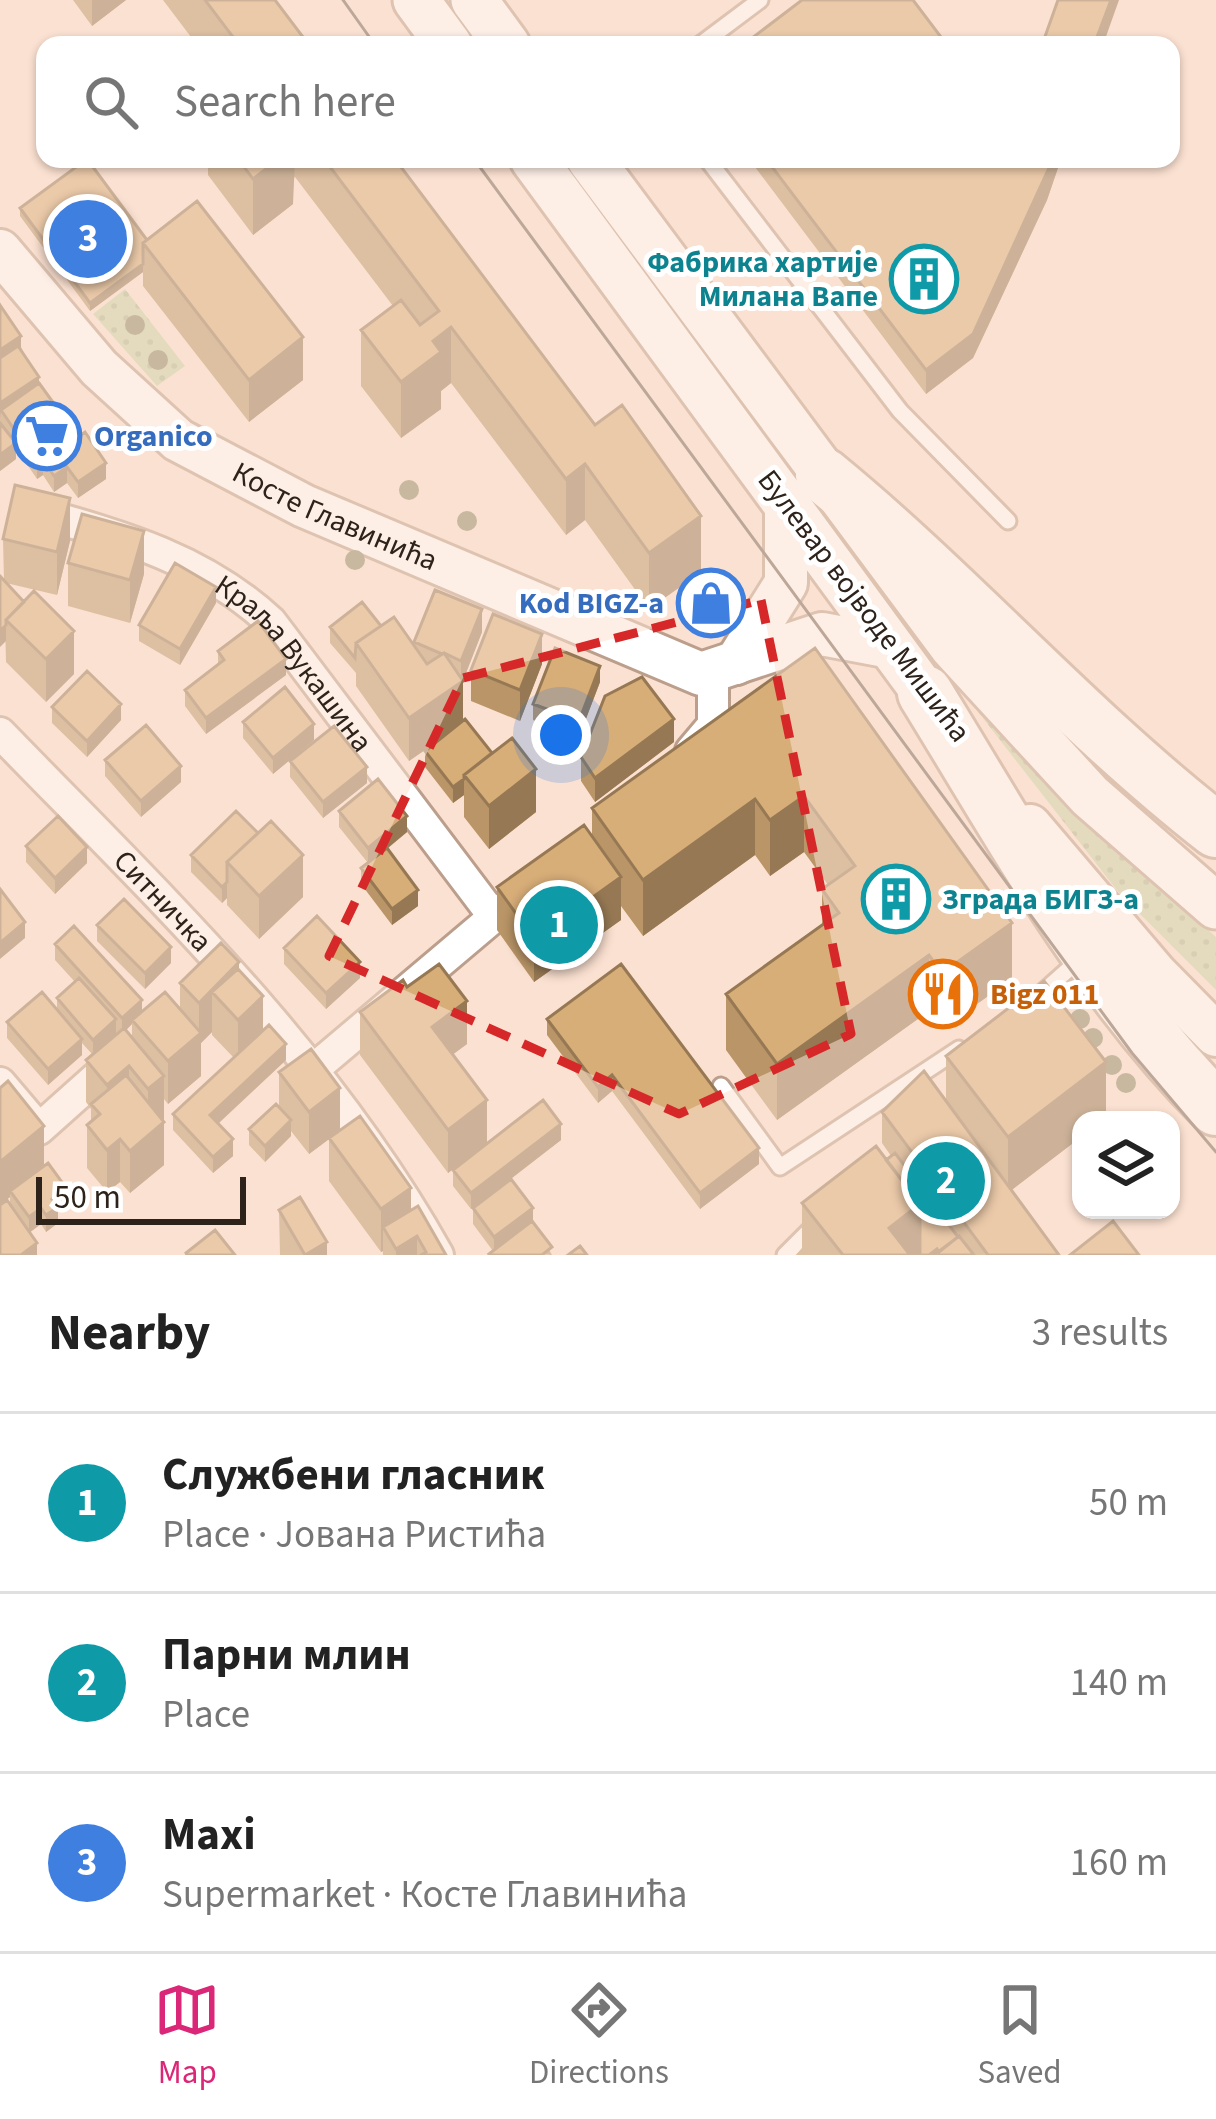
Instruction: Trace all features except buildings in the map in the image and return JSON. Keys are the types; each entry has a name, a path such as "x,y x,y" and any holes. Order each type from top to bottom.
{"highway":[{"path":"805,489 904,543 1147,776 1216,830"},
{"path":"925,693 1086,954 1178,1070 1216,1108"}],"main road":[{"path":"416,0 442,36"},
{"name":"Булевар војводе Мишића","path":"540,168 805,489 1090,796 1216,907"},
{"name":"Булевар војводе Мишића","path":"596,168 805,489 892,647 925,693"}],"street":[{"name":"Косте Главинића","path":"0,251 99,368 178,440 304,506 684,669 724,669"},
{"path":"667,770 713,725 724,669 785,583 805,489"},
{"name":"Краља Вукашина","path":"20,508 178,557 249,602 271,622 494,917"},
{"path":"724,669 822,634 892,647"},
{"name":"Булевар војводе Мишића","path":"925,693 1103,914 1216,1036"},
{"name":"Ситничка","path":"0,733 216,971 315,1068 377,1152 438,1255"},
{"path":"315,1068 529,887"},
{"path":"0,1083 39,1129 140,1039"}],"lane":[{"path":"712,36 760,0"},
{"path":"714,168 900,411 1008,521"},
{"path":"1026,1008 1086,954"},
{"path":"722,1086 780,1168 968,1043"},
{"path":"784,1255 829,1210"}],"highlighted area":[{"path":"761,600 851,1034 679,1114 329,956 463,678"}],"green space":[{"path":"125,289 185,366 157,386 93,314"},
{"path":"912,627 1104,837 1216,937 1216,990 1119,893"}],"tram line":[{"path":"343,0 369,36"},
{"path":"481,168 1132,1053 1216,1152"}],"place":[{"name":"Maxi","path":"88,239"},
{"name":"Фабрика хартије Милана Вапе","path":"924,279"},
{"name":"Organico","path":"47,436"},
{"name":"Kod BIGZ-a","path":"711,603"},
{"name":"Зграда БИГЗ-а","path":"896,899"},
{"name":"Службени гласник","path":"559,925"},
{"name":"Bigz 011","path":"943,994"},
{"name":"Парни млин","path":"946,1181"}]}
